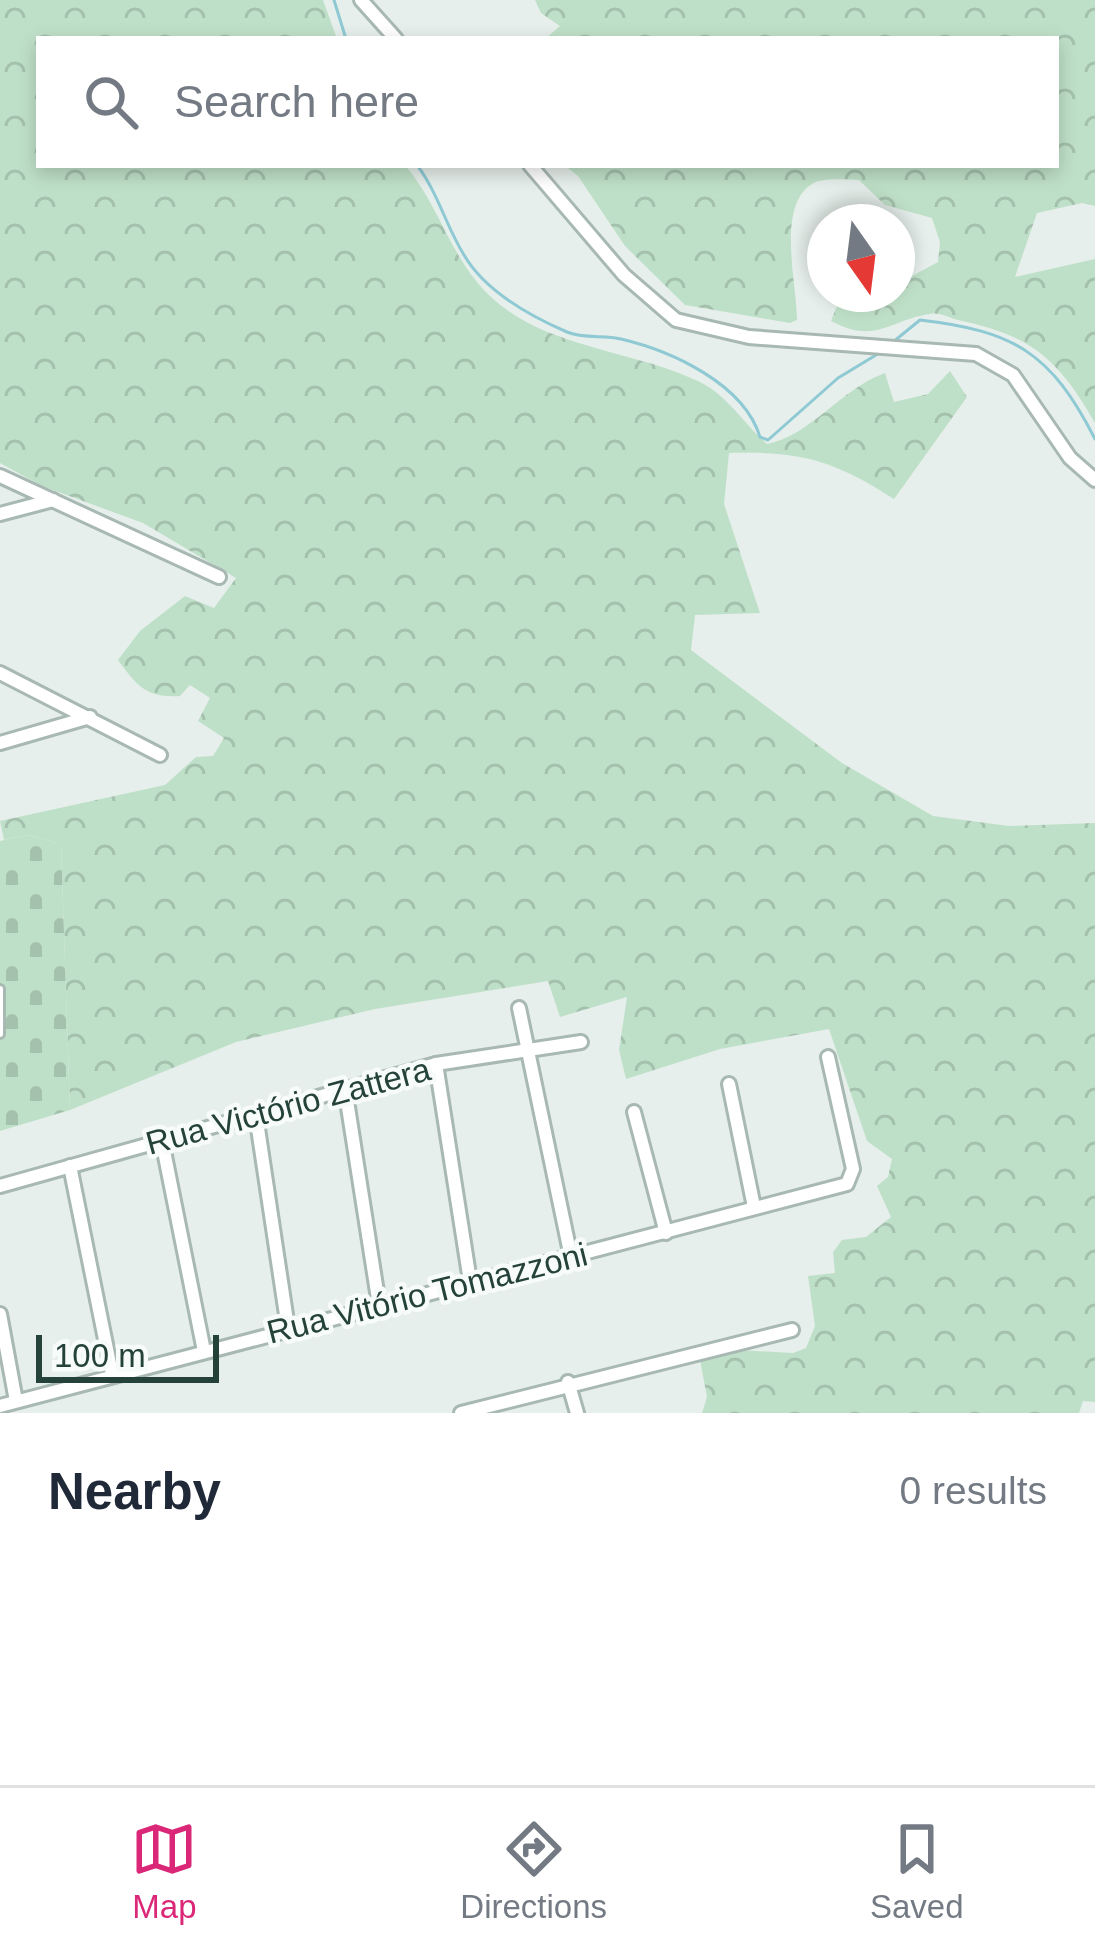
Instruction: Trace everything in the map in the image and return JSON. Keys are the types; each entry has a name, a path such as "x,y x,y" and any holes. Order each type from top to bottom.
{"street":[{"path":"361,0 393,36"},
{"path":"533,168 624,275 676,320 749,337 976,354 1012,376 1070,458 1095,480"},
{"path":"0,476 219,577"},
{"path":"0,514 54,499"},
{"path":"0,673 160,755"},
{"path":"0,743 91,717"},
{"path":"519,1007 571,1257"},
{"name":"Rua Victório Zattera","path":"0,1186 436,1064 580,1042"},
{"name":"Rua Vitório Tomazzoni","path":"0,1406 666,1233 852,1178 828,1058"},
{"path":"436,1064 470,1281"},
{"path":"729,1084 754,1207"},
{"path":"345,1088 379,1305"},
{"path":"634,1112 666,1233"},
{"path":"256,1115 288,1328"},
{"path":"162,1141 204,1351"},
{"path":"70,1166 112,1374"},
{"path":"0,1314 16,1401"},
{"path":"461,1413 568,1382 792,1330"},
{"path":"568,1382 577,1413"}],"lane":[{"path":"0,989 4,1016 0,1034"}],"green space":[{"path":"0,0 323,0 336,36 36,36 36,168 407,168 460,258 503,307 548,332 700,382 728,403 767,444 798,432 854,389 885,373 894,402 928,394 950,371 967,397 894,499 853,475 816,461 729,453 724,504 760,613 695,615 691,650 842,763 933,816 1009,826 1095,823 1095,1402 1083,1401 1079,1413 702,1413 707,1397 700,1360 738,1350 793,1353 806,1348 815,1326 808,1276 835,1273 833,1252 842,1240 866,1237 891,1217 877,1186 888,1177 892,1159 867,1141 829,1029 720,1049 626,1079 619,1050 627,997 560,1017 548,981 375,1009 236,1042 70,1110 61,844 27,835 4,840 0,821 165,785 196,757 213,756 224,738 198,721 210,698 190,685 180,696 150,692 118,660 140,631 185,596 214,608 236,578 143,523 42,486 0,463"},
{"path":"535,0 1095,0 1095,206 1082,203 1037,213 1015,277 1095,259 1095,423 1054,366 1005,333 937,314 871,331 831,321 835,312 915,312 915,274 938,262 940,242 932,218 915,213 915,204 884,204 859,180 812,184 794,209 791,227 797,320 790,323 685,305 625,246 568,168 1059,168 1059,36 548,36 560,26 541,13"},
{"path":"27,835 61,844 70,1110 0,1131 0,841"}],"waterway":[{"path":"334,0 345,36"},
{"path":"419,168 464,255 496,291 567,332 621,339 683,361 739,401 760,437 768,440 838,378 881,352"},
{"path":"893,342 920,320 1006,340 1045,366 1095,439"}]}
